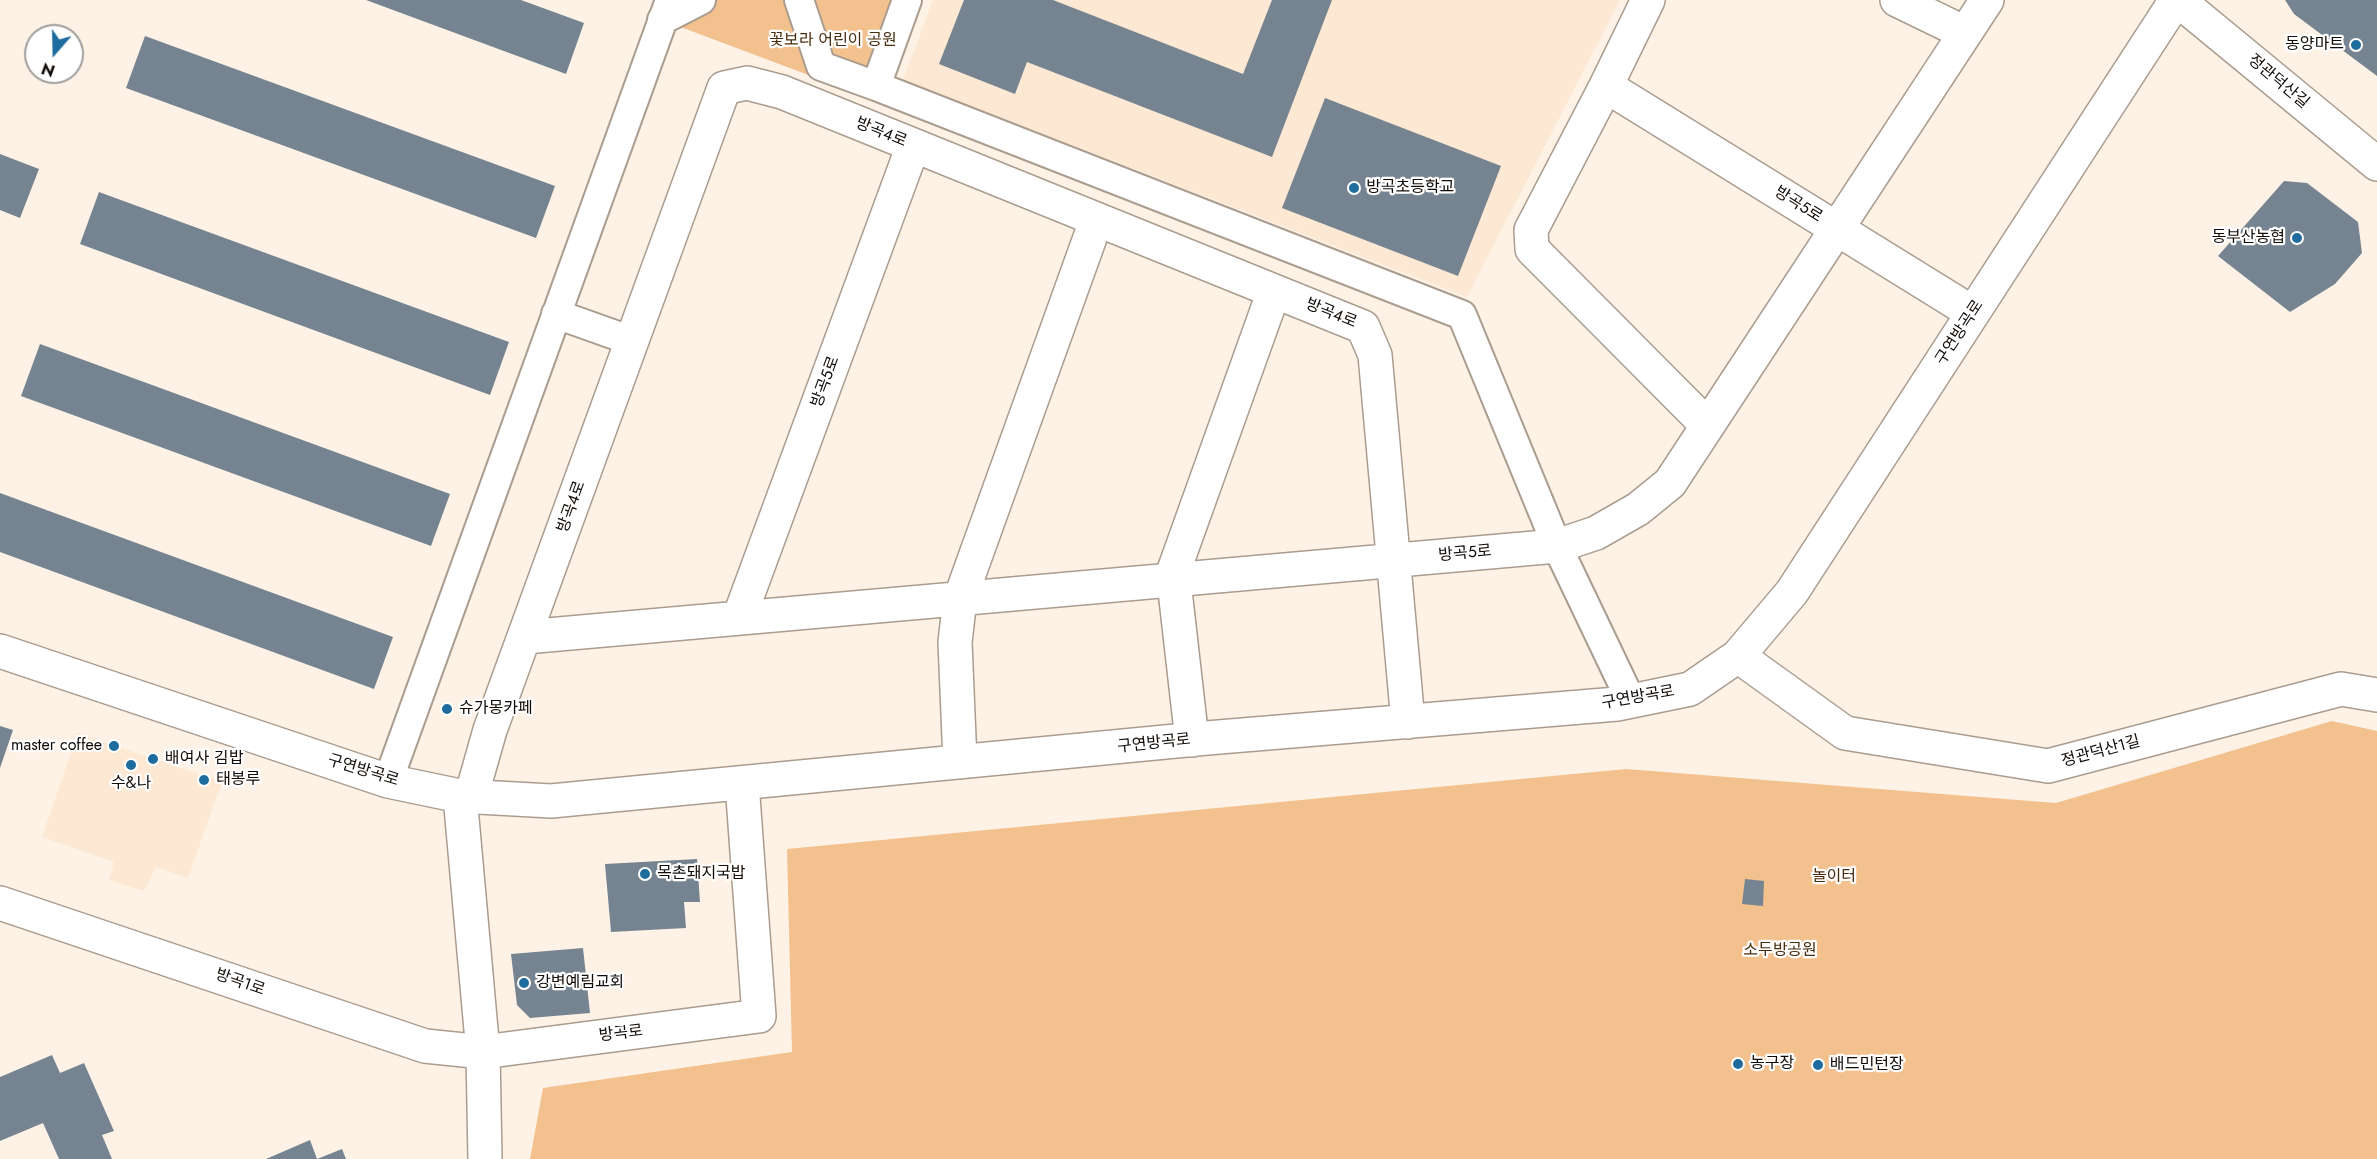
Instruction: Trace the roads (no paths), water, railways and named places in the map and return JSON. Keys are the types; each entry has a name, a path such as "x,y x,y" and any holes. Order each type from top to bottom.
{"street":[{"path":"388,781 666,10 701,0"},
{"path":"799,0 821,66 1462,315 1557,546 1631,701"},
{"path":"876,86 907,0"},
{"path":"1648,0 1531,230 1532,249 1707,425"},
{"path":"1897,0 1965,33"},
{"name":"방곡5로","path":"525,637 1557,546 1596,533 1638,509 1670,483 1987,0"},
{"name":"정관덕산길","path":"2177,0 2377,164"},
{"name":"구연방곡로","path":"0,651 388,781 466,796 551,801 1192,740 1617,704 1690,689 1738,656 1792,592 2177,0"},
{"name":"방곡4로","path":"466,796 724,88 747,83 782,92 1096,221 1363,327 1375,356 1408,722"},
{"name":"방곡5로","path":"1606,86 1837,230"},
{"name":"방곡5로","path":"740,618 913,146"},
{"path":"960,762 955,642 960,599 1096,221"},
{"path":"1837,230 1973,313"},
{"path":"1192,740 1173,573 1274,291"},
{"path":"556,314 632,341"},
{"name":"정관덕산1길","path":"1738,656 1845,733 2048,765 2341,689 2377,695"},
{"name":"방곡로","path":"483,1052 759,1016 741,783"},
{"path":"466,796 483,1052 485,1159"},
{"name":"방곡1로","path":"0,903 424,1046 483,1052"}],"place":[{"name":"동양마트","path":"2356,45"},
{"name":"방곡초등학교","path":"1354,188"},
{"name":"동부산농협","path":"2297,238"},
{"name":"슈가몽카페","path":"447,709"},
{"name":"master coffee","path":"114,746"},
{"name":"배여사 김밥","path":"153,759"},
{"name":"수&나","path":"131,765"},
{"name":"태봉루","path":"204,780"},
{"name":"목촌돼지국밥","path":"645,874"},
{"name":"강변예림교회","path":"524,983"},
{"name":"농구장","path":"1738,1064"},
{"name":"배드민턴장","path":"1818,1065"}],"park label":[{"name":"꽃보라 어린이 공원","path":"833,41"},
{"name":"놀이터","path":"1834,877"},
{"name":"소두방공원","path":"1780,951"}]}
